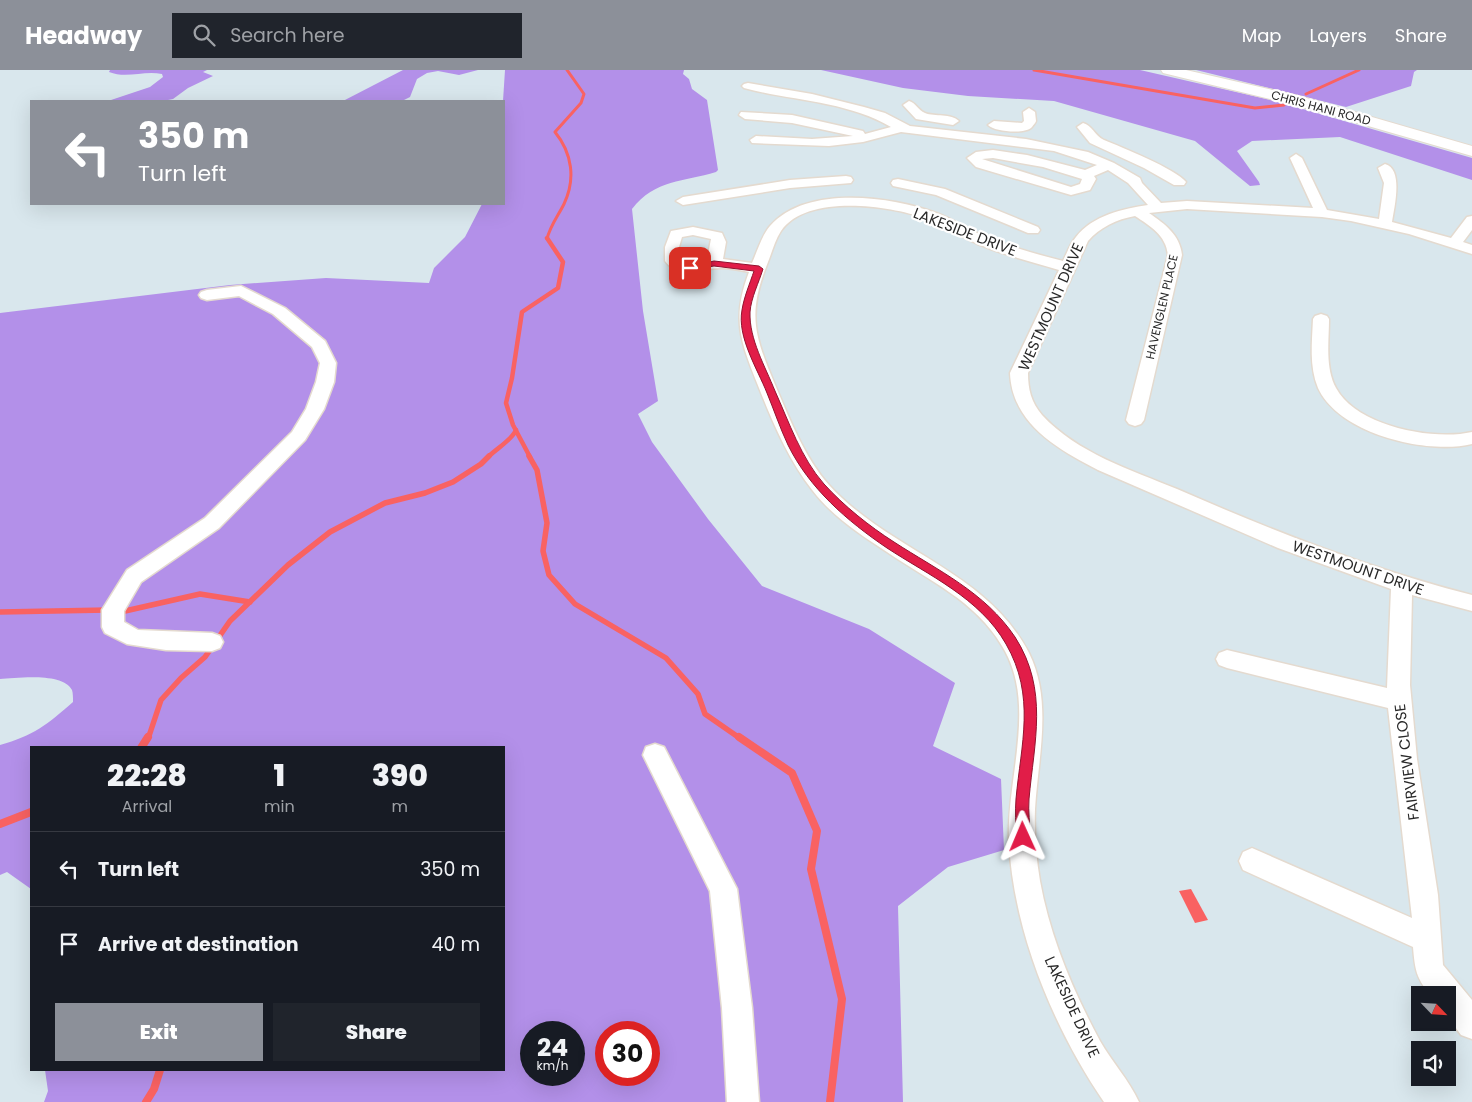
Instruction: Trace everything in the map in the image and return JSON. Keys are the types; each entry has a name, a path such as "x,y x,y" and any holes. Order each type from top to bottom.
{"main road":[{"name":"CHRIS HANI ROAD","path":"1168,70 1303,102 1472,151"}],"street":[{"path":"748,86 801,94 860,110 888,119 900,128 935,134 1046,145 1070,151 1104,163 1142,183 1162,206"},
{"path":"909,105 920,116 939,120 1022,128 1028,124 1029,112"},
{"path":"745,115 792,119 846,132 884,134"},
{"path":"935,134 939,120"},
{"path":"1083,127 1094,140 1120,151 1179,182"},
{"path":"756,140 838,143 864,140 900,128"},
{"path":"1086,175 1089,179 1085,187 1072,191 980,164 973,158 980,154 999,155 1086,175 1120,151"},
{"path":"1296,158 1322,214"},
{"path":"1385,168 1391,183 1385,224"},
{"path":"683,201 812,181 846,180"},
{"path":"898,183 945,194 1033,230"},
{"path":"772,187 790,204"},
{"path":"922,213 945,194"},
{"name":"LAKESIDE DRIVE","path":"1067,267 984,242 922,213 893,207 844,202 790,204 775,229 759,269 746,311 748,335 794,446 820,486 850,515 890,544 955,584 993,618 1011,641 1025,672 1031,702 1029,744 1022,801 1023,855 1033,910 1054,976 1088,1048 1123,1102"},
{"name":"WESTMOUNT DRIVE","path":"1472,250 1385,224 1322,214 1215,206 1162,206 1136,210 1107,219 1091,229 1081,240 1019,374 1021,391 1028,407 1053,437 1075,451 1105,466 1308,553 1402,585 1472,603"},
{"name":"HAVENGLEN PLACE","path":"1135,420 1176,246 1165,232 1136,210"},
{"path":"1454,244 1472,220"},
{"path":"714,264 759,269"},
{"path":"203,641 166,641 135,638 113,627 113,610 134,576 212,523 299,436 315,409 325,382 328,362 319,345 279,311 241,291 207,295"},
{"path":"1321,319 1322,375 1328,392 1342,407 1363,420 1387,431 1414,439 1441,442 1466,441 1472,438"},
{"name":"FAIRVIEW CLOSE","path":"1402,585 1399,701 1424,895 1429,970 1472,1024"},
{"path":"1227,659 1399,701"},
{"path":"656,755 723,890 737,1008 743,1102"},
{"path":"1252,861 1427,939"}],"shaded area":[{"path":"110,70 207,70 203,72 213,76 188,88 173,99 111,100 150,87 163,77 162,74 155,73 122,75 109,72"},
{"path":"403,70 478,70 459,75 438,71 427,73 417,79 410,97 404,100 345,100"},
{"path":"505,70 684,70 683,74 689,79 692,89 707,100 718,170 660,187 641,199 632,209 643,311 658,401 638,414 652,442 708,519 762,586 869,629 955,683 933,746 1001,779 1004,850 948,867 898,906 903,1102 44,1102 48,1091 45,1071 505,1071 505,746 30,746 30,888 7,872 0,875 0,745 22,738 56,717 73,702 73,694 67,684 50,678 0,679 0,313 230,285 326,278 429,283 434,268 465,237 481,205 505,205 505,100 503,100"},
{"path":"821,70 1140,70 1275,101 1472,158 1472,180 1340,137 1252,141 1237,151 1260,185 1250,186 1195,141 1054,101 968,96 903,88"},
{"path":"1196,70 1417,70 1414,72 1411,86 1346,107"},
{"path":"1191,889 1208,920 1195,923 1179,891"}],"waterway":[{"path":"547,238 568,195 571,176 568,157 561,140 555,132 581,103 584,94 567,70"},
{"path":"1034,70 1255,108 1284,105"},
{"path":"1306,94 1359,70"},
{"path":"516,430 506,403 512,378 522,312 558,288 563,262 547,238"},
{"path":"488,457 508,440 516,430"},
{"path":"516,430 530,457"},
{"path":"529,456 537,470 547,523 543,551 549,575 575,604 666,658 698,694 705,714 741,739"},
{"path":"250,602 288,565 330,532 385,503 425,493 453,482 481,464 488,457"},
{"path":"117,610 125,611 200,594 250,602"},
{"path":"148,739 161,700 181,678 205,657 230,621 250,602"},
{"path":"0,612 108,610"},
{"path":"142,746 148,737"},
{"path":"739,737 792,773 817,831 811,869 842,999 830,1102"},
{"path":"0,824 30,812"},
{"path":"146,1102 154,1089 160,1071"}],"route":[{"path":"690,268 714,264 759,269 753,283 746,311 748,335 794,446 820,486 850,515 890,544 955,584 993,618 1011,641 1025,672 1031,702 1029,744 1022,801 1023,837"}]}
